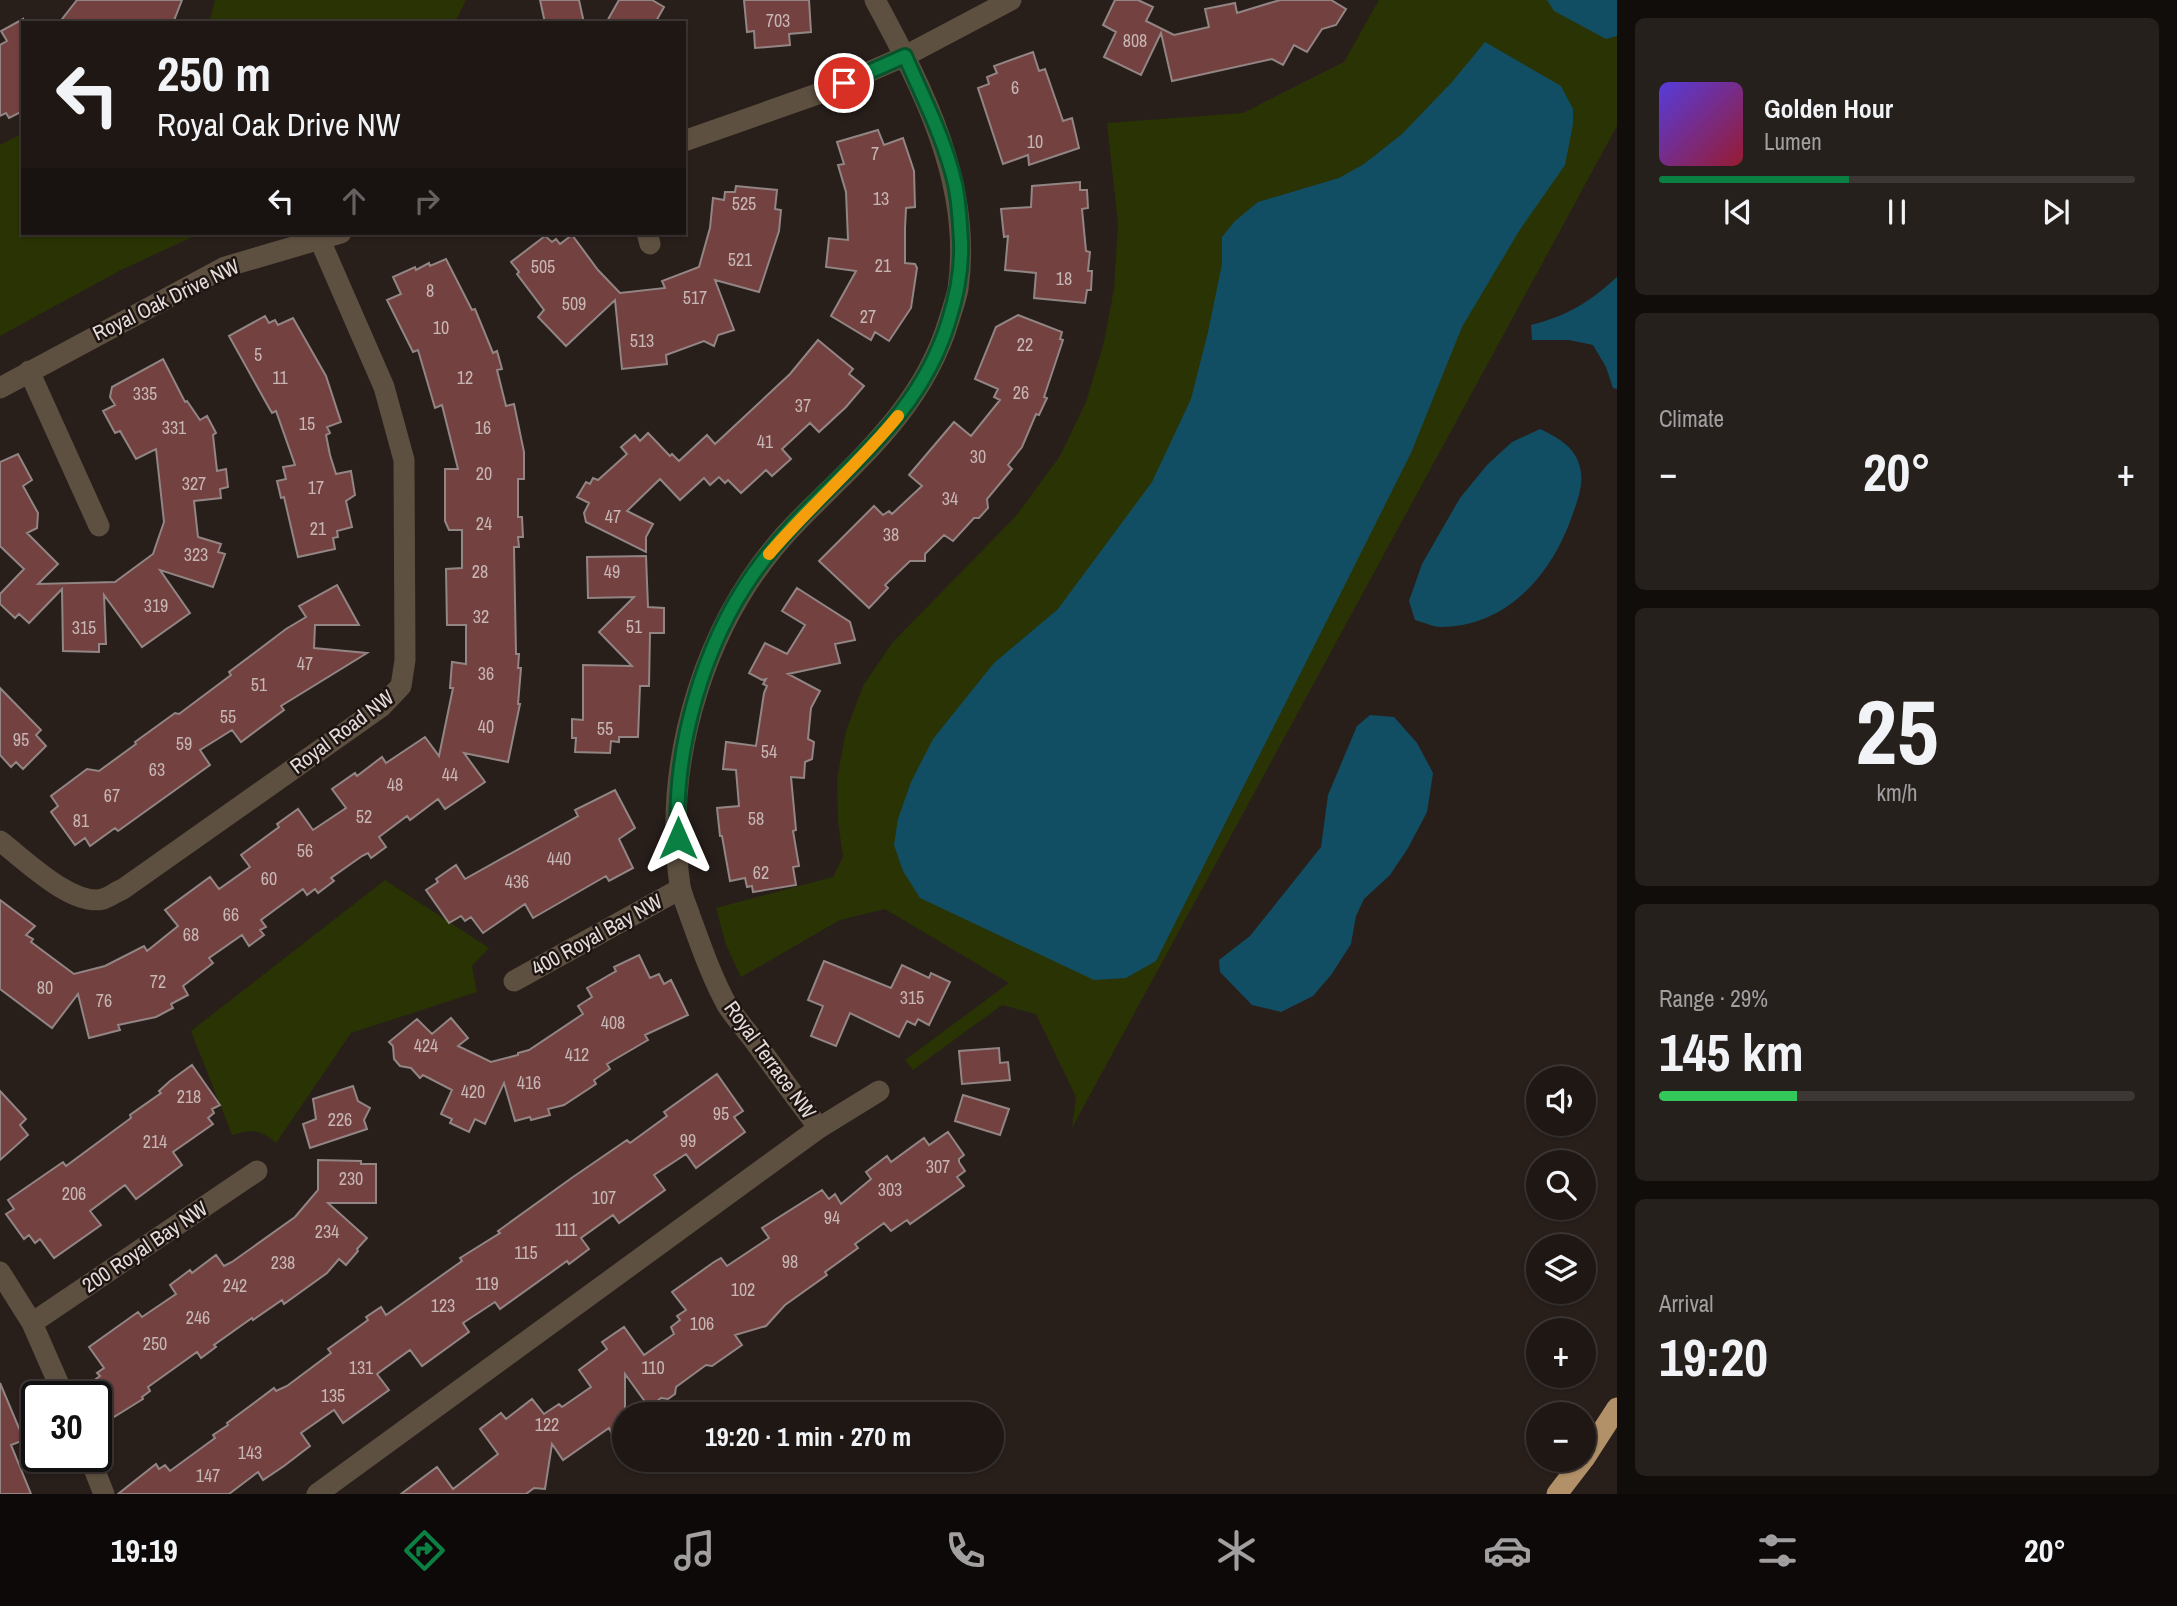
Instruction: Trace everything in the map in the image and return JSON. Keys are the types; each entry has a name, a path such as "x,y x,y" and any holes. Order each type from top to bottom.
{"highway":[{"path":"1596,1440 1617,1408"},
{"path":"1558,1494 1574,1472"}],"street":[{"name":"Royal Terrace NW","path":"317,1494 819,1128 727,1005 680,889 676,813 693,706 708,660 729,612 754,572 795,524 873,445 916,393 940,349 958,292 961,244 955,184 939,133 905,56 875,0"},
{"path":"686,140 823,92 905,56 1010,0"},
{"name":"Royal Oak Drive NW","path":"0,387 225,267 334,235"},
{"name":"Royal Road NW","path":"0,841 61,888 79,898 102,899 122,888 381,707 401,686 405,660 404,460 384,387 319,239"},
{"path":"29,371 99,526"},
{"name":"400 Royal Bay NW","path":"514,981 680,889"},
{"path":"819,1128 879,1091"},
{"name":"200 Royal Bay NW","path":"32,1323 257,1171"},
{"path":"0,1272 32,1323 57,1381"},
{"path":"95,1472 103,1494"}],"green space":[{"path":"215,0 466,0 456,21 210,21"},
{"path":"1379,0 1617,0 1617,126 1072,1128 1076,1097 1036,1014 1002,1005 913,1070 905,1060 1009,983 885,909 840,920 741,977 726,945 716,908 833,877 843,857 838,822 837,779 846,731 863,686 892,643 1016,516 1060,456 1086,402 1104,342 1114,289 1118,224 1107,123 1243,113 1344,62"},
{"path":"21,134 21,235 197,235 121,270 0,336 0,145"},
{"path":"385,880 489,948 472,966 477,992 351,1033 276,1143 255,1132 232,1135 191,1031"}],"water":[{"path":"1547,0 1617,0 1617,36 1606,39 1554,11"},
{"path":"1485,42 1561,86 1573,109 1573,124 1565,165 1519,231 1462,327 1411,453 1156,961 1126,978 1094,980 920,898 903,871 894,845 898,819 911,782 933,739 994,663 1058,609 1152,482 1191,399 1222,264 1222,237 1235,221 1258,202 1339,178 1364,164 1402,134 1452,82"},
{"path":"1617,277 1617,389 1613,388 1606,367 1593,345 1569,340 1532,340 1531,325 1577,307"},
{"path":"1540,429 1558,438 1573,452 1581,471 1576,503 1552,558 1524,593 1486,618 1465,625 1441,627 1415,620 1409,601 1422,564 1460,498 1487,465 1512,442"},
{"path":"1370,715 1394,717 1417,743 1433,773 1427,812 1390,875 1364,899 1356,916 1351,944 1331,975 1313,996 1281,1012 1252,1005 1220,972 1219,960 1250,936 1321,847 1328,795 1357,726"}],"building":[{"path":"77,0 182,0 174,21 61,21"},
{"path":"540,0 579,0 584,21 545,21"},
{"path":"619,0 652,0 664,7 656,21 607,21"},
{"path":"744,0 809,0 811,32 789,34 790,45 755,48 754,31 747,32"},
{"path":"1115,0 1138,0 1153,7 1146,21 1174,35 1209,27 1205,9 1235,3 1237,13 1280,0 1331,0 1346,9 1336,25 1322,29 1307,52 1294,45 1283,65 1272,59 1172,81 1161,33 1141,75 1104,57 1116,32 1103,25"},
{"path":"23,19 21,112 9,118 6,113 0,116 0,45 7,41 1,31"},
{"path":"1033,52 1039,71 1045,69 1063,121 1072,118 1079,148 1029,165 1028,155 1003,164 978,88 989,84 987,77 997,73 994,66"},
{"path":"878,130 884,145 903,138 914,171 915,207 906,208 905,263 915,264 917,268 911,308 889,341 875,332 871,340 831,316 856,271 826,267 829,238 848,240 846,192 838,165 844,164 837,142"},
{"path":"1080,182 1080,190 1087,190 1088,208 1082,209 1086,251 1090,252 1088,271 1092,271 1091,290 1087,290 1085,303 1034,298 1036,273 1005,270 1008,236 1004,237 1001,209 1031,207 1032,186"},
{"path":"736,186 777,190 775,209 781,210 779,231 759,292 715,280 734,330 718,335 714,346 704,341 666,355 667,364 622,369 615,300 566,346 538,317 544,310 511,262 545,236 552,242 556,239 560,244 572,235 598,270 620,293 665,288 662,281 699,267 710,228 713,198 724,200 725,192 735,192"},
{"path":"446,259 472,310 475,309 493,353 497,351 502,369 497,370 506,406 514,404 524,452 524,479 518,479 518,517 522,517 523,537 518,537 519,547 514,547 516,654 519,654 518,668 521,668 520,704 508,762 464,753 485,782 445,809 438,799 410,820 407,816 379,837 386,847 371,858 368,853 362,856 331,878 334,881 318,893 315,889 307,895 303,889 261,920 266,927 260,930 264,935 249,946 242,935 209,958 213,963 183,986 188,995 171,1004 173,1008 156,1017 118,1025 120,1030 89,1038 78,994 52,1028 0,989 0,900 35,926 26,935 33,939 31,942 74,974 105,966 144,946 147,951 178,926 165,910 210,877 219,889 250,867 241,855 298,809 313,830 346,808 332,789 355,773 357,776 382,757 386,763 425,737 439,756 453,688 450,688 452,662 466,664 466,625 447,625 446,569 462,568 462,530 449,530 445,521 445,469 458,469 442,405 435,408 418,350 413,352 387,300 401,294 393,277 415,267 416,270"},
{"path":"1018,315 1062,332 1060,339 1063,340 1044,397 1047,398 1039,415 1036,414 1022,447 1008,465 1012,469 987,499 988,508 979,518 974,518 953,541 944,535 925,554 925,561 910,561 885,585 888,588 869,608 819,561 874,506 883,515 889,511 892,514 922,486 909,475 954,422 971,436 1000,400 994,397 998,389 975,379 996,327"},
{"path":"265,316 269,323 275,320 278,325 293,318 326,376 341,422 327,427 330,433 326,435 336,474 351,471 355,495 346,501 352,527 337,531 338,537 333,538 335,549 298,557 284,497 281,498 277,481 286,479 283,467 295,465 276,411 272,413 229,336"},
{"path":"818,340 853,369 849,374 864,386 819,432 810,423 782,449 791,459 772,476 766,470 741,493 728,480 725,483 719,477 710,485 704,478 680,500 660,479 627,511 653,524 646,537 646,552 586,522 584,513 589,503 577,497 586,482 590,484 593,478 598,480 627,454 621,447 635,435 640,441 648,433 670,456 672,454 679,461 707,435 715,444 790,374"},
{"path":"163,359 185,402 187,401 200,420 207,416 216,433 213,435 217,471 226,469 228,487 220,489 221,498 194,501 198,537 221,544 218,552 225,554 213,587 160,570 190,613 142,647 104,595 106,644 99,644 99,652 63,651 62,589 29,623 19,614 15,618 0,604 0,594 24,569 0,546 0,462 18,454 32,480 23,486 38,513 37,528 27,533 58,564 38,584 115,582 153,554 164,522 156,449 136,459 120,431 115,433 103,411 115,405 110,397 112,387"},
{"path":"646,556 648,607 664,608 664,633 650,633 649,686 640,686 638,737 619,737 619,742 611,741 610,753 575,752 576,738 572,738 572,719 583,720 583,665 632,666 599,632 634,597 588,598 587,557"},
{"path":"337,585 359,625 315,625 314,648 367,653 281,706 284,710 241,742 232,730 200,750 210,765 118,831 115,828 90,846 85,838 75,845 51,812 58,806 51,796 87,769 99,771 175,713 179,714 231,675 229,672 306,617 299,606"},
{"path":"797,588 850,622 855,640 835,644 840,663 788,674 820,691 811,708 808,739 814,742 812,759 805,762 804,778 791,777 796,830 793,831 799,866 793,867 796,885 753,892 752,886 747,887 745,878 730,881 720,836 717,808 739,806 736,770 723,769 726,742 756,746 767,686 763,684 766,679 762,680 749,673 765,643 787,654 805,625 782,611"},
{"path":"0,688 41,730 36,735 46,746 23,769 16,762 11,767 0,755"},
{"path":"615,790 635,828 619,839 633,868 609,881 606,876 533,918 525,904 483,933 471,917 465,921 461,916 449,923 426,890 456,865 465,879 578,816 575,810"},
{"path":"639,955 650,978 659,974 664,984 671,980 688,1015 645,1035 648,1040 607,1064 610,1069 594,1080 596,1084 564,1105 548,1109 550,1115 515,1121 504,1083 485,1124 475,1119 469,1132 450,1123 452,1119 441,1114 452,1090 423,1075 420,1078 411,1068 400,1066 394,1059 393,1046 389,1042 417,1019 432,1034 451,1018 468,1038 458,1046 491,1062 518,1055 583,1014 578,1006 592,997 587,988 616,971 614,967"},
{"path":"824,961 891,988 902,965 929,978 931,973 950,982 929,1025 918,1019 915,1025 907,1021 899,1037 850,1013 836,1046 811,1036 823,1006 808,1000"},
{"path":"999,1048 1000,1063 1008,1062 1010,1080 962,1084 959,1051"},
{"path":"192,1065 220,1105 212,1109 214,1113 208,1118 213,1124 173,1152 182,1165 136,1199 125,1185 90,1211 101,1225 54,1258 40,1239 35,1243 29,1235 24,1239 6,1214 14,1209 8,1200 63,1162 66,1166 131,1118 130,1115 161,1093 159,1091 170,1081"},
{"path":"717,1074 743,1111 734,1117 745,1132 696,1168 686,1154 654,1175 665,1190 619,1223 613,1215 581,1238 589,1249 569,1264 567,1261 500,1309 495,1302 463,1323 469,1332 422,1366 410,1350 377,1374 389,1390 343,1423 334,1410 301,1433 310,1446 284,1466 263,1480 258,1472 229,1494 118,1494 156,1464 159,1469 165,1465 170,1471 215,1438 213,1435 228,1425 227,1423 274,1388 276,1391 287,1386 331,1353 328,1349 368,1320 366,1317 381,1307 386,1315 573,1177 627,1140 630,1143 667,1116 664,1112"},
{"path":"353,1086 358,1101 370,1108 364,1120 367,1129 310,1148 303,1124 316,1119 313,1099"},
{"path":"0,1091 26,1119 20,1125 28,1135 0,1160"},
{"path":"963,1095 1009,1109 1000,1135 955,1121"},
{"path":"948,1132 964,1155 959,1162 965,1171 957,1177 964,1186 910,1224 907,1220 891,1231 884,1223 855,1244 858,1248 825,1272 827,1275 785,1305 766,1326 735,1335 742,1345 712,1366 706,1365 676,1387 675,1394 668,1399 645,1402 625,1374 625,1402 612,1402 612,1431 609,1428 563,1460 552,1444 545,1489 534,1488 526,1494 401,1494 437,1467 453,1489 498,1454 480,1429 501,1413 506,1419 532,1399 544,1414 559,1404 562,1407 591,1387 579,1370 607,1349 602,1342 624,1327 644,1355 674,1334 671,1327 680,1320 677,1316 686,1310 672,1292 714,1262 721,1258 727,1266 769,1238 762,1228 822,1190 829,1199 835,1194 841,1204 871,1179 866,1172 887,1156 891,1162 924,1138 929,1145"},
{"path":"318,1160 376,1164 376,1203 328,1203 367,1238 346,1265 339,1259 327,1273 284,1304 282,1300 253,1320 252,1318 214,1345 216,1347 201,1358 197,1352 148,1387 150,1391 143,1399 114,1417 112,1381 93,1381 100,1376 97,1373 104,1368 89,1347 138,1312 142,1317 176,1294 170,1285 190,1270 192,1273 216,1255 224,1266 232,1262 295,1217 318,1190"},
{"path":"0,1383 21,1433 21,1441 11,1445 31,1494 0,1494"}],"slow traffic":[{"path":"769,554 898,416"}],"route":[{"path":"678,838 676,813 693,706 708,660 729,612 754,572 795,524 882,436 916,393 940,349 958,292 961,244 955,184 939,133 905,56 844,83"}]}
